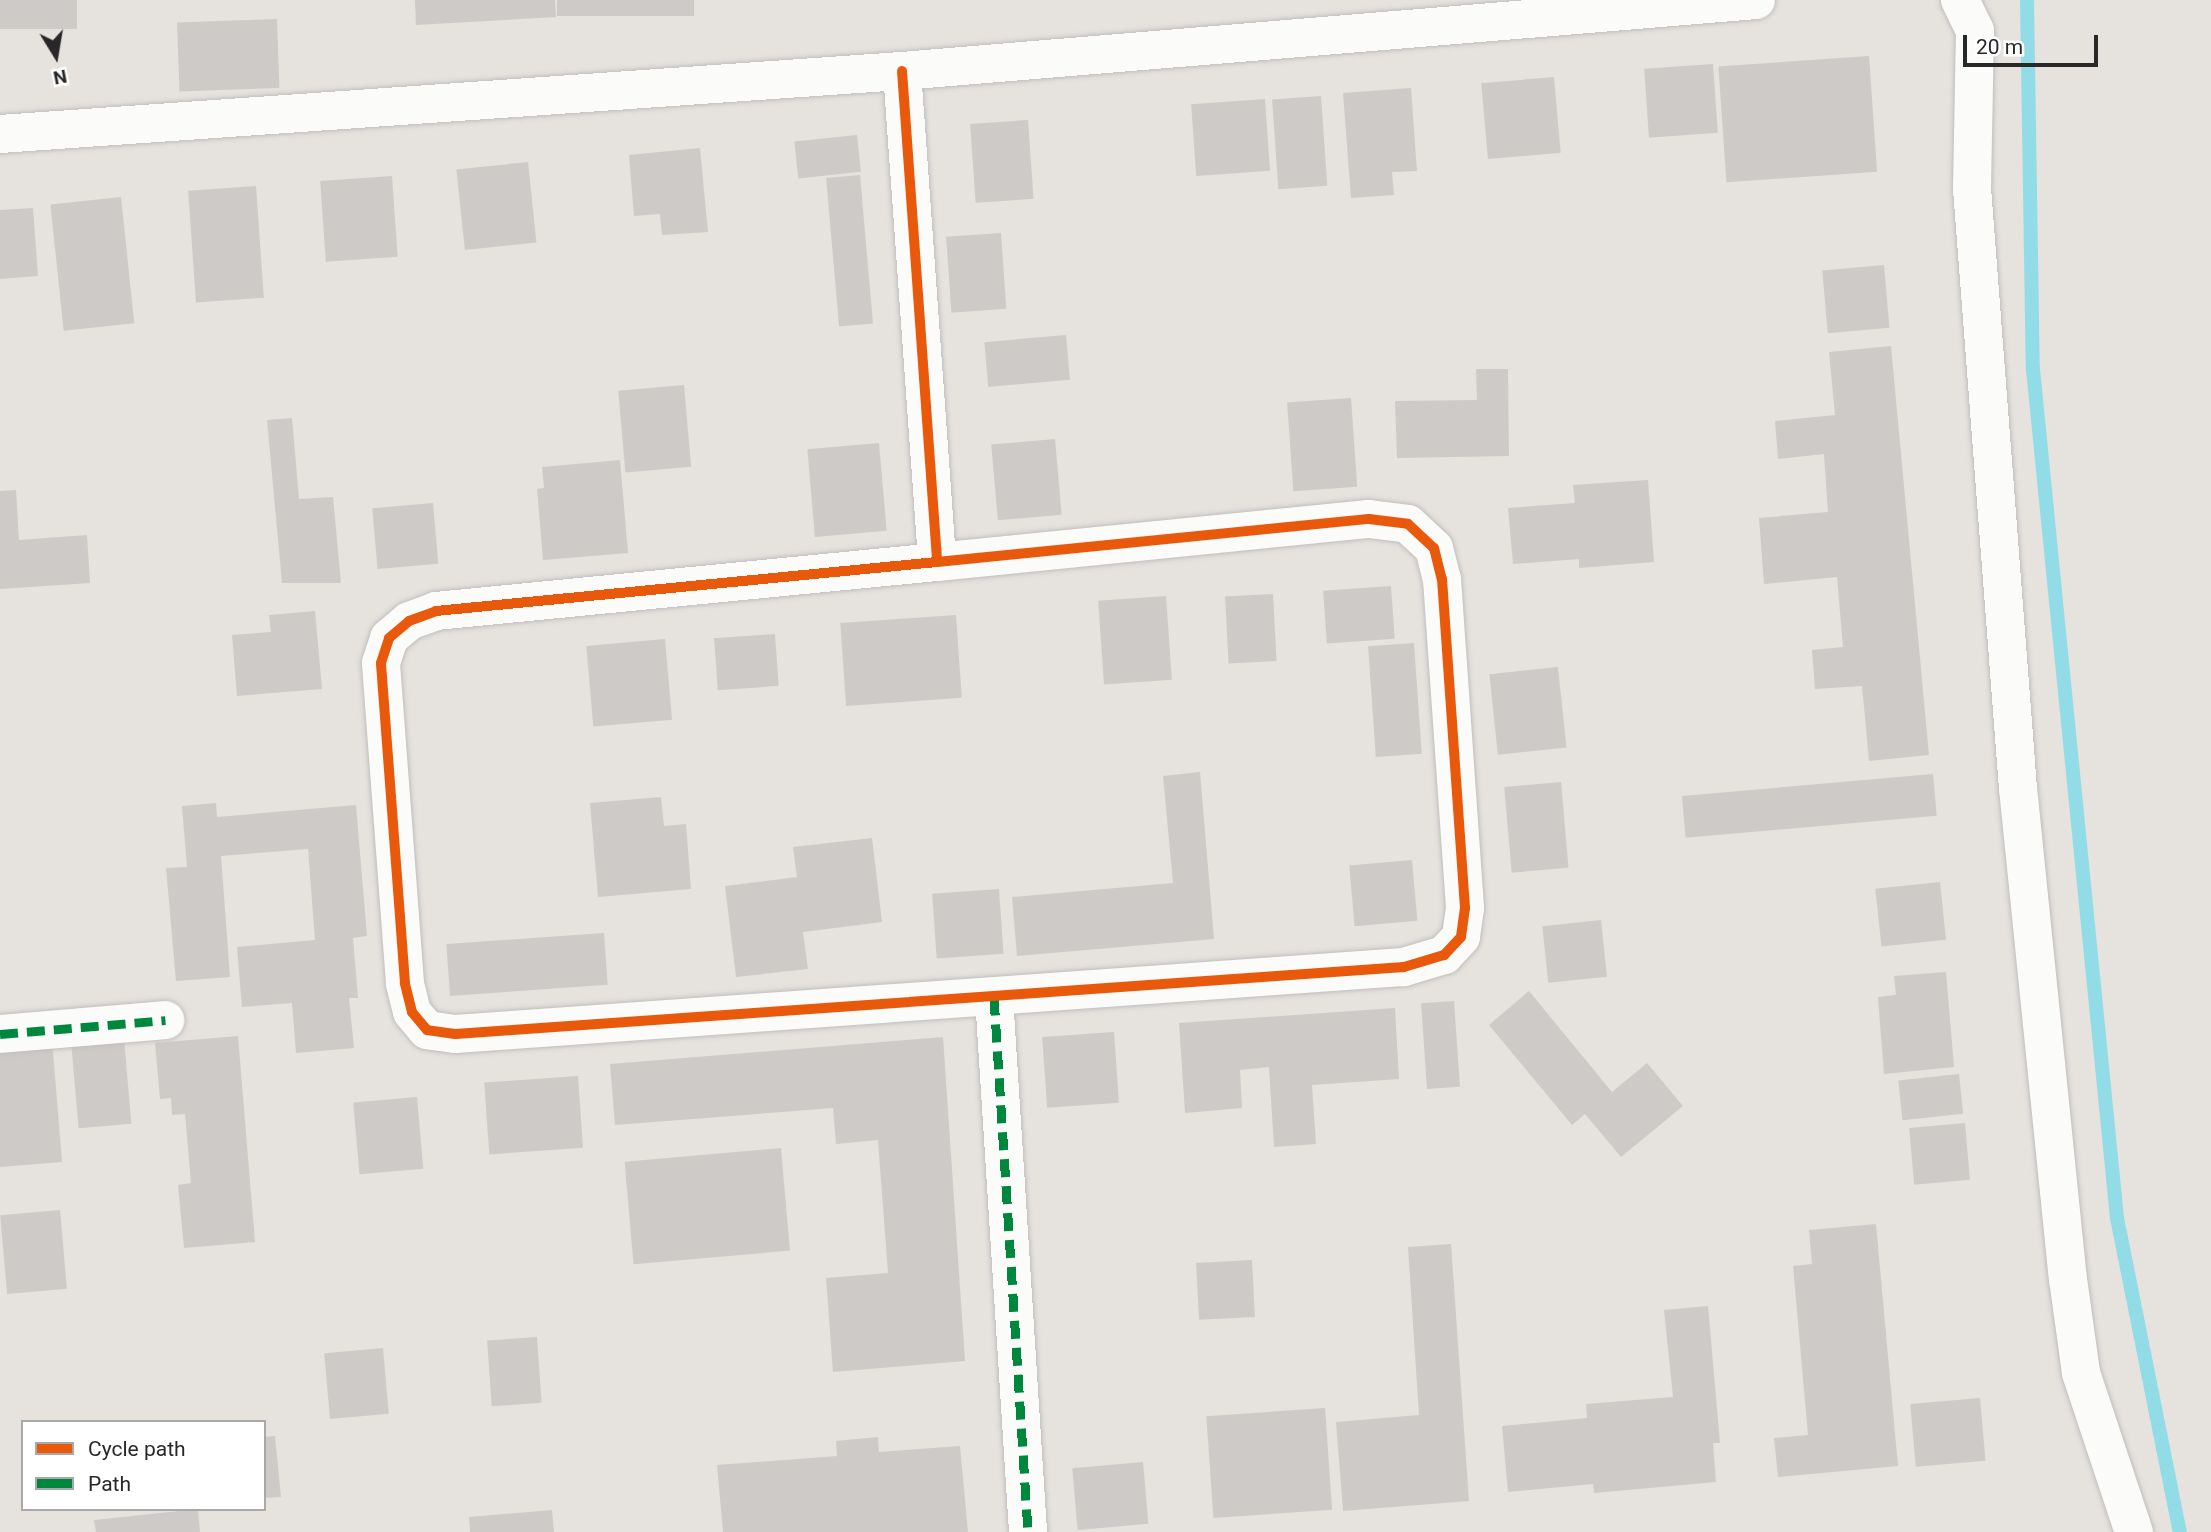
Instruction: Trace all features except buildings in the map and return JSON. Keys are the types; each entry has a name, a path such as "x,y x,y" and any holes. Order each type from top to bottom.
{"street":[{"path":"0,134 902,71 1756,0"},
{"path":"1960,0 1975,31 1972,188 2018,788 2068,1279 2081,1373 2134,1532"},
{"path":"902,71 937,562"},
{"path":"1369,519 1408,524 1434,548 1443,579 1465,908 1461,937 1444,955 1404,967 455,1034 427,1030 412,1012 405,983 381,663 389,638 409,621 436,611 937,562 1369,519"},
{"path":"994,997 1028,1532"},
{"path":"0,1034 165,1020"}],"waterway":[{"path":"2027,0 2033,369 2117,1218 2180,1532"}],"marked path":[{"path":"994,997 1028,1532"},
{"path":"0,1034 165,1020"}],"cycle path":[{"path":"902,71 937,562 1369,519 1408,524 1434,548 1442,579 1465,908 1461,937 1444,955 1404,967 455,1034 427,1030 412,1012 405,983 381,663 389,638 409,621 436,611 937,562"}]}
